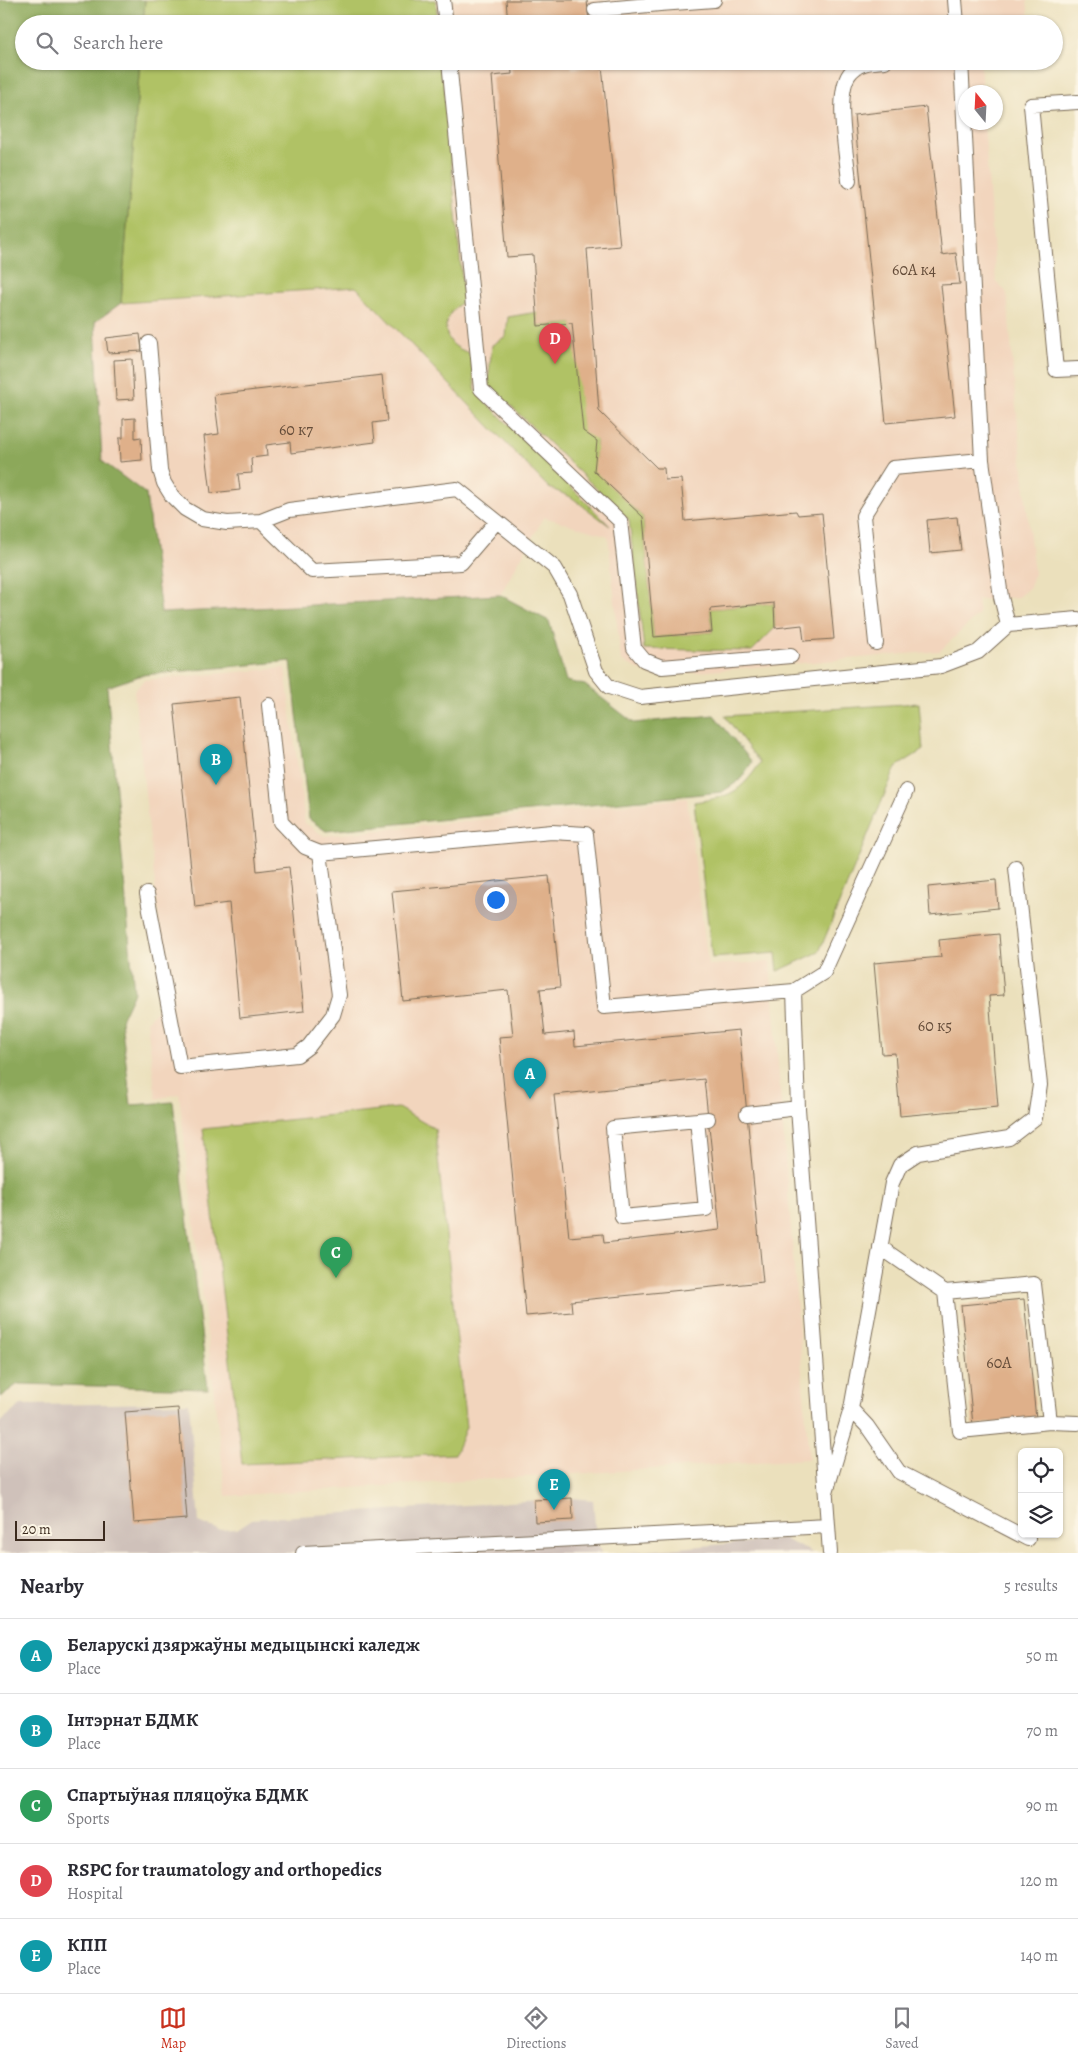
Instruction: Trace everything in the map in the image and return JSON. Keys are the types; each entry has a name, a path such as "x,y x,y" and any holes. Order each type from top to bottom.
{"lane":[{"path":"444,0 445,15"},
{"path":"595,10 660,2 714,0"},
{"path":"955,0 956,15"},
{"path":"450,70 481,389 620,521 634,648 644,660 662,667 790,656"},
{"path":"849,181 842,97 845,82 853,70"},
{"path":"961,70 982,460 1002,597 1008,624"},
{"path":"1078,102 1031,106 1056,370 1078,368"},
{"path":"149,343 160,470 164,483 172,496 185,509 202,519 227,523 261,521 289,510 457,489 555,568 570,594 596,671 610,686 640,696 941,666 978,652 1008,624 1078,619"},
{"path":"876,643 863,516 893,468 982,460"},
{"path":"261,521 312,571 461,563 497,521"},
{"path":"269,705 281,822 306,848 320,853 552,832 586,834 604,1007 794,991 824,972 906,791"},
{"path":"147,894 180,1067 297,1054 308,1046 333,1015 339,995 320,853"},
{"path":"826,1492 851,1409 892,1183 900,1165 918,1153 1010,1138 1035,1118 1040,1085 1016,868"},
{"path":"794,991 798,1108 830,1553"},
{"path":"747,1114 798,1108"},
{"path":"703,1119 706,1209 622,1217 614,1128 703,1119"},
{"path":"880,1247 945,1292 1034,1284 1050,1422"},
{"path":"945,1292 960,1431 1050,1422 1078,1423"},
{"path":"851,1409 867,1426 899,1472 1028,1539"},
{"path":"303,1553 828,1526"}],"shaded area":[{"path":"145,0 1027,0 1029,15 144,15"},
{"path":"139,70 981,70 982,85 958,85 958,130 985,130 996,281 1007,293 1016,406 1034,574 1030,587 1018,597 977,600 979,614 940,651 653,676 621,661 608,536 544,517 500,595 161,613 146,494 102,461 95,322 121,303"},
{"path":"285,668 305,823 324,836 687,798 708,965 770,962 809,1459 226,1496 179,1094 156,1099 147,1021 167,997 134,691 144,680"},
{"path":"189,1403 199,1522 219,1530 237,1529 252,1519 572,1498 593,1500 596,1538 601,1553 0,1553 0,1422 21,1405"},
{"path":"784,1539 813,1553 620,1553"}],"green space":[{"path":"0,0 145,0 144,15 15,15 15,70 139,70 121,303 95,322 102,461 146,494 161,613 500,595 549,621 566,681 585,685 634,723 714,715 752,762 740,780 722,792 326,831 309,819 291,661 142,675 107,687 134,992 121,1020 131,1105 173,1102 208,1389 18,1384 0,1397"},
{"path":"145,0 436,0 437,15 144,15"},
{"path":"139,70 443,70 464,301 450,314 446,330 448,337 452,344 470,353 476,392 610,526 571,497 549,488 356,287 121,303"},
{"path":"537,312 538,326 572,323 597,441 595,471 643,517 654,637 712,632 710,609 774,603 775,628 752,651 644,649 629,520 488,384 492,345 506,336 508,317"},
{"path":"919,703 923,750 896,767 819,952 778,971 776,953 712,958 694,802 717,798 733,792 746,781 760,763 725,716"},
{"path":"398,1108 435,1129 466,1427 455,1454 242,1464 203,1129"}],"building":[{"path":"506,0 587,0 588,15 507,15"},
{"path":"512,70 602,70 620,246 587,249 599,411 657,468 664,468 665,480 681,479 685,521 796,511 798,515 822,513 834,639 804,641 802,625 775,628 774,603 710,609 712,632 654,637 643,517 594,471 597,441 583,431 572,323 538,326 533,255 507,257 492,76 512,74"},
{"path":"926,107 942,255 956,253 960,284 941,285 955,416 886,423 854,115"},
{"path":"140,334 142,351 108,353 106,338"},
{"path":"132,359 134,399 116,400 114,360"},
{"path":"382,375 387,421 373,423 375,442 291,453 290,442 266,445 267,456 251,458 252,473 238,474 240,490 211,493 204,436 219,434 214,395"},
{"path":"135,418 135,438 141,437 142,460 120,462 119,438 123,438 123,419"},
{"path":"957,517 961,550 930,553 927,520"},
{"path":"240,697 257,871 289,867 304,1011 240,1018 229,903 195,907 174,704"},
{"path":"549,876 560,987 540,989 545,1035 574,1032 575,1046 739,1030 763,1282 571,1301 572,1312 526,1316 499,1037 513,1036 508,990 403,1001 392,891","holes":["704,1079 720,1230 604,1243 603,1234 569,1237 554,1095"]},
{"path":"996,880 998,908 930,915 928,887"},
{"path":"999,934 1004,995 989,996 998,1107 900,1116 895,1053 882,1054 874,963 941,957 939,940"},
{"path":"1024,1299 1036,1419 973,1425 961,1305"},
{"path":"178,1408 187,1519 134,1523 125,1412"},
{"path":"572,1498 573,1520 535,1522 534,1500"}],"place":[{"name":"RSPC for traumatology and orthopedics","path":"555,364"},
{"name":"Інтэрнат БДМК","path":"216,785"},
{"name":"Беларускі дзяржаўны медыцынскі каледж","path":"530,1099"},
{"name":"Спартыўная пляцоўка БДМК","path":"336,1278"},
{"name":"КПП","path":"554,1510"}]}
